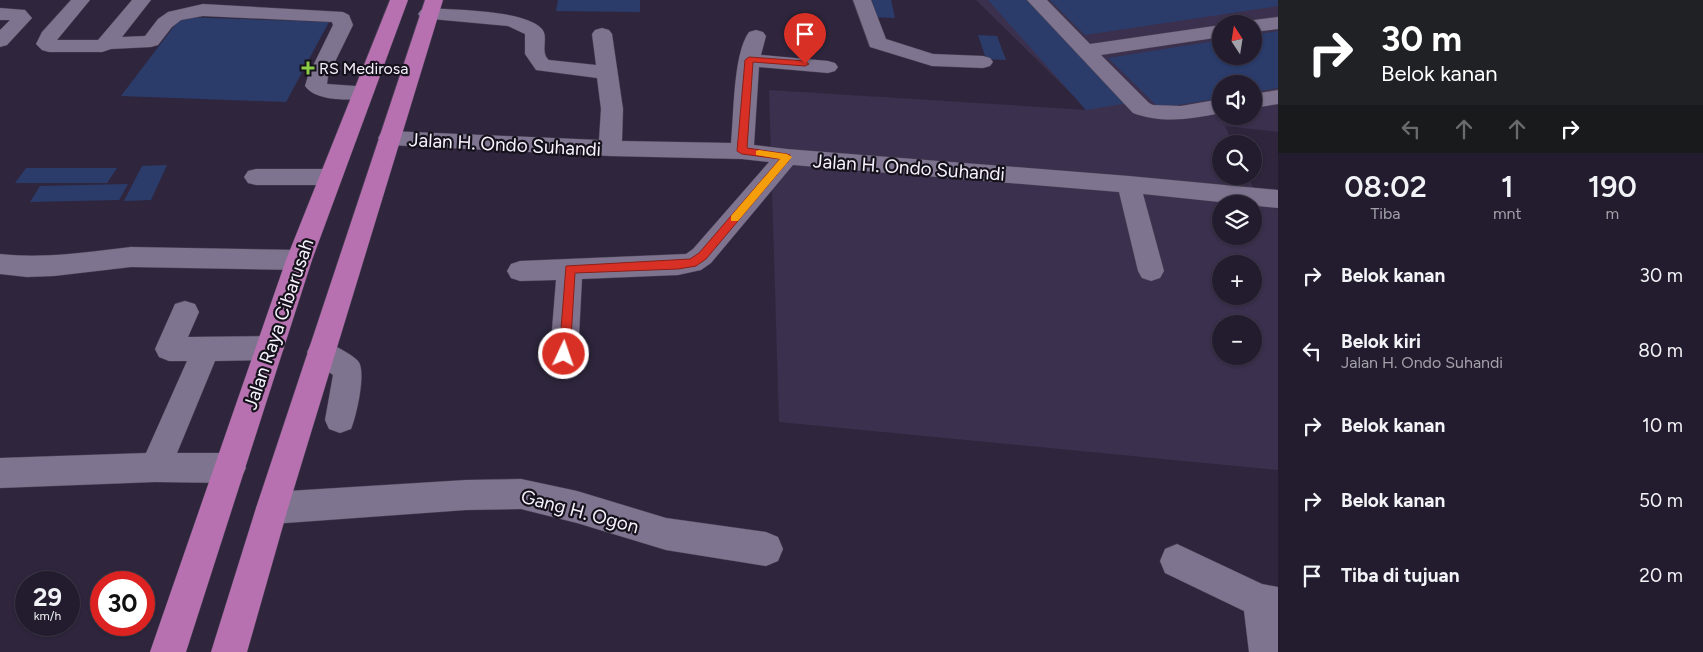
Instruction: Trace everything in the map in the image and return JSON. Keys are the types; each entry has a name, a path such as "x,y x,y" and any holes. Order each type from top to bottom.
{"main road":[{"name":"Jalan Raya Cibarusah","path":"168,652 299,260 399,0"},
{"path":"229,652 272,508 431,7"}],"street":[{"path":"82,0 49,36 46,44 49,46 96,47 107,43 151,41 164,23 175,16 203,10 267,7 342,19 343,25 318,76 316,86 324,91 363,92"},
{"path":"107,43 142,0"},
{"path":"862,0 877,43 932,60 983,62"},
{"path":"1036,0 1141,108 1147,111 1178,112 1212,107"},
{"path":"431,7 512,21 534,32 536,40 534,56 536,61 543,66 607,73"},
{"path":"0,14 18,14 22,18 0,41"},
{"path":"1262,25 1278,23"},
{"path":"1085,51 1212,32"},
{"path":"602,34 612,109 610,148"},
{"path":"742,151 749,60 756,36"},
{"path":"749,60 828,67"},
{"path":"1262,100 1278,97"},
{"name":"Jalan H. Ondo Suhandi","path":"389,138 610,148 742,151 787,157 1129,184 1278,199"},
{"path":"520,271 692,263 702,256 787,157"},
{"path":"256,177 330,177"},
{"path":"1129,184 1151,271"},
{"path":"0,264 27,267 54,266 131,257 299,260"},
{"path":"564,354 570,269"},
{"path":"185,312 169,349 270,348"},
{"path":"155,467 206,349"},
{"path":"321,352 348,370 340,420"},
{"path":"0,473 155,467 230,468"},
{"name":"Gang H. Ogon","path":"272,508 466,494 521,494 577,507 666,534 708,542 766,549"},
{"path":"1177,561 1269,602 1267,652"}],"shaded area":[{"path":"976,0 1278,0 1278,132 1225,126 1229,135 1212,135 1212,185 1252,185 1256,195 1212,195 1212,245 1262,245 1262,206 1278,209 1278,470 779,422 769,90 1088,110"}],"building":[{"path":"558,0 640,0 640,12 556,11"},
{"path":"867,0 891,0 895,18 870,17"},
{"path":"988,0 1029,0 1128,103 1086,110"},
{"path":"1050,0 1278,0 1278,6 1085,35"},
{"path":"181,17 329,22 286,102 121,96"},
{"path":"1278,31 1278,88 1262,91 1262,75 1212,75 1212,99 1159,108 1108,58 1212,41 1212,65 1262,65 1262,34"},
{"path":"978,35 997,36 1006,60 986,59"},
{"path":"167,165 151,200 124,201 142,166"},
{"path":"26,168 117,168 107,183 15,183"},
{"path":"128,184 119,200 30,202 40,186"}],"slow traffic":[{"path":"734,219 787,157 759,153"}],"place":[{"name":"RS Medirosa","path":"308,68"}],"route":[{"path":"564,354 570,269 678,265 692,263 702,256 787,157 742,151 749,60 805,64"}]}
